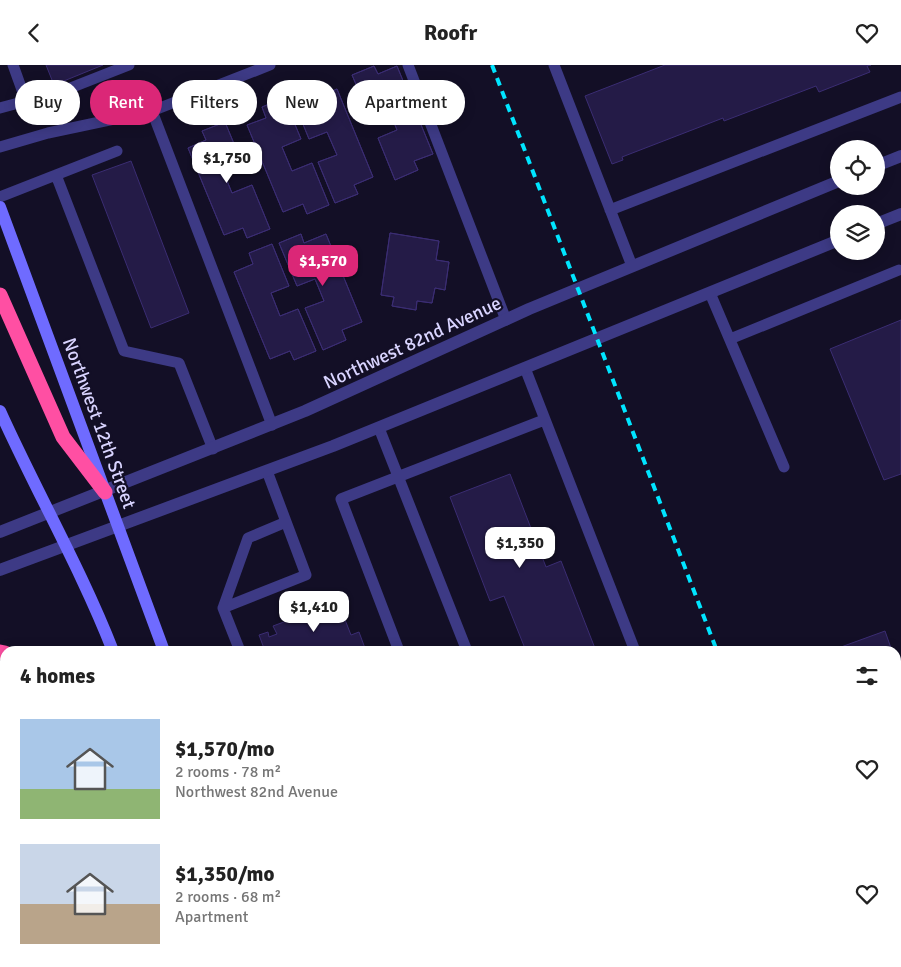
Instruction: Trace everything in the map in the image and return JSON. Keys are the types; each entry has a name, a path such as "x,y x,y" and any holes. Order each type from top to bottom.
{"highway":[{"path":"0,295 63,437 106,491"}],"main road":[{"name":"Northwest 12th Street","path":"0,207 162,646"},
{"path":"0,411 48,513 94,602 110,646"}],"street":[{"path":"885,162 901,156"},
{"name":"Northwest 82nd Avenue","path":"0,532 272,425 506,320 830,185"},
{"path":"885,220 901,214"},
{"path":"0,570 379,428 830,244"}],"lane":[{"path":"13,65 18,80"},
{"path":"80,84 129,65"},
{"path":"162,107 270,65"},
{"path":"408,65 506,320"},
{"path":"555,65 632,266"},
{"path":"610,210 901,97"},
{"path":"0,108 15,104"},
{"path":"0,147 48,133 90,124"},
{"path":"157,125 272,425"},
{"path":"0,197 117,151"},
{"path":"56,175 124,351 179,363 213,449"},
{"path":"730,339 899,270"},
{"path":"710,293 784,467"},
{"path":"524,368 633,646"},
{"path":"397,646 341,499 544,420"},
{"path":"379,428 465,646"},
{"path":"223,608 306,575 267,471"},
{"path":"238,646 223,608 248,538 286,522"}],"building":[{"path":"46,65 103,65 66,80 52,80"},
{"path":"665,65 871,65 867,66 870,72 819,92 816,86 724,121 723,118 622,157 623,160 612,164 585,96"},
{"path":"374,66 378,74 397,66 403,80 354,80 352,75"},
{"path":"374,66 378,74 397,66 403,80 354,80 352,75"},
{"path":"337,89 347,113 347,125 352,125 373,177 354,185 358,194 335,203 318,162 337,155 327,132 309,139 303,125 337,125"},
{"path":"337,89 347,113 347,125 352,125 373,177 354,185 358,194 335,203 318,162 337,155 327,132 309,139 303,125 337,125"},
{"path":"267,105 267,125 295,125 301,139 282,147 292,171 312,163 329,205 307,214 303,204 283,212 247,125 257,125 257,121 266,118 262,107"},
{"path":"267,105 267,125 295,125 301,139 282,147 292,171 312,163 329,205 307,214 303,204 283,212 247,125 257,125 257,121 266,118 262,107"},
{"path":"217,125 226,125 242,163 223,171 232,193 252,185 270,229 247,238 243,228 224,235 188,148 206,140 202,131"},
{"path":"217,125 226,125 242,163 223,171 232,193 252,185 270,229 247,238 243,228 224,235 188,148 206,140 202,131"},
{"path":"395,125 421,125 433,154 414,161 418,170 395,180 378,138 397,130"},
{"path":"395,125 421,125 433,154 414,161 418,170 395,180 378,138 397,130"},
{"path":"131,161 189,313 151,328 92,175"},
{"path":"390,233 439,241 436,260 449,262 445,290 435,288 432,303 417,301 416,310 392,306 394,297 381,295"},
{"path":"390,233 439,241 436,260 449,262 445,290 435,288 432,303 417,301 416,310 392,306 394,297 381,295"},
{"path":"301,234 304,243 326,234 362,322 342,330 346,340 323,350 305,308 324,301 315,279 297,286 279,243"},
{"path":"301,234 304,243 326,234 362,322 342,330 346,340 323,350 305,308 324,301 315,279 297,286 279,243"},
{"path":"272,244 289,286 271,293 280,316 298,309 316,351 294,360 290,351 270,359 234,272 253,264 249,253"},
{"path":"272,244 289,286 271,293 280,316 298,309 316,351 294,360 290,351 270,359 234,272 253,264 249,253"},
{"path":"901,320 901,474 884,480 830,349"},
{"path":"510,474 546,567 561,561 594,646 524,646 504,596 490,601 450,497"},
{"path":"338,602 351,635 359,632 364,646 263,646 259,635 268,632 269,637 277,634 273,626"},
{"path":"885,631 890,646 844,646"}],"railway":[{"path":"492,65 715,646"}]}
